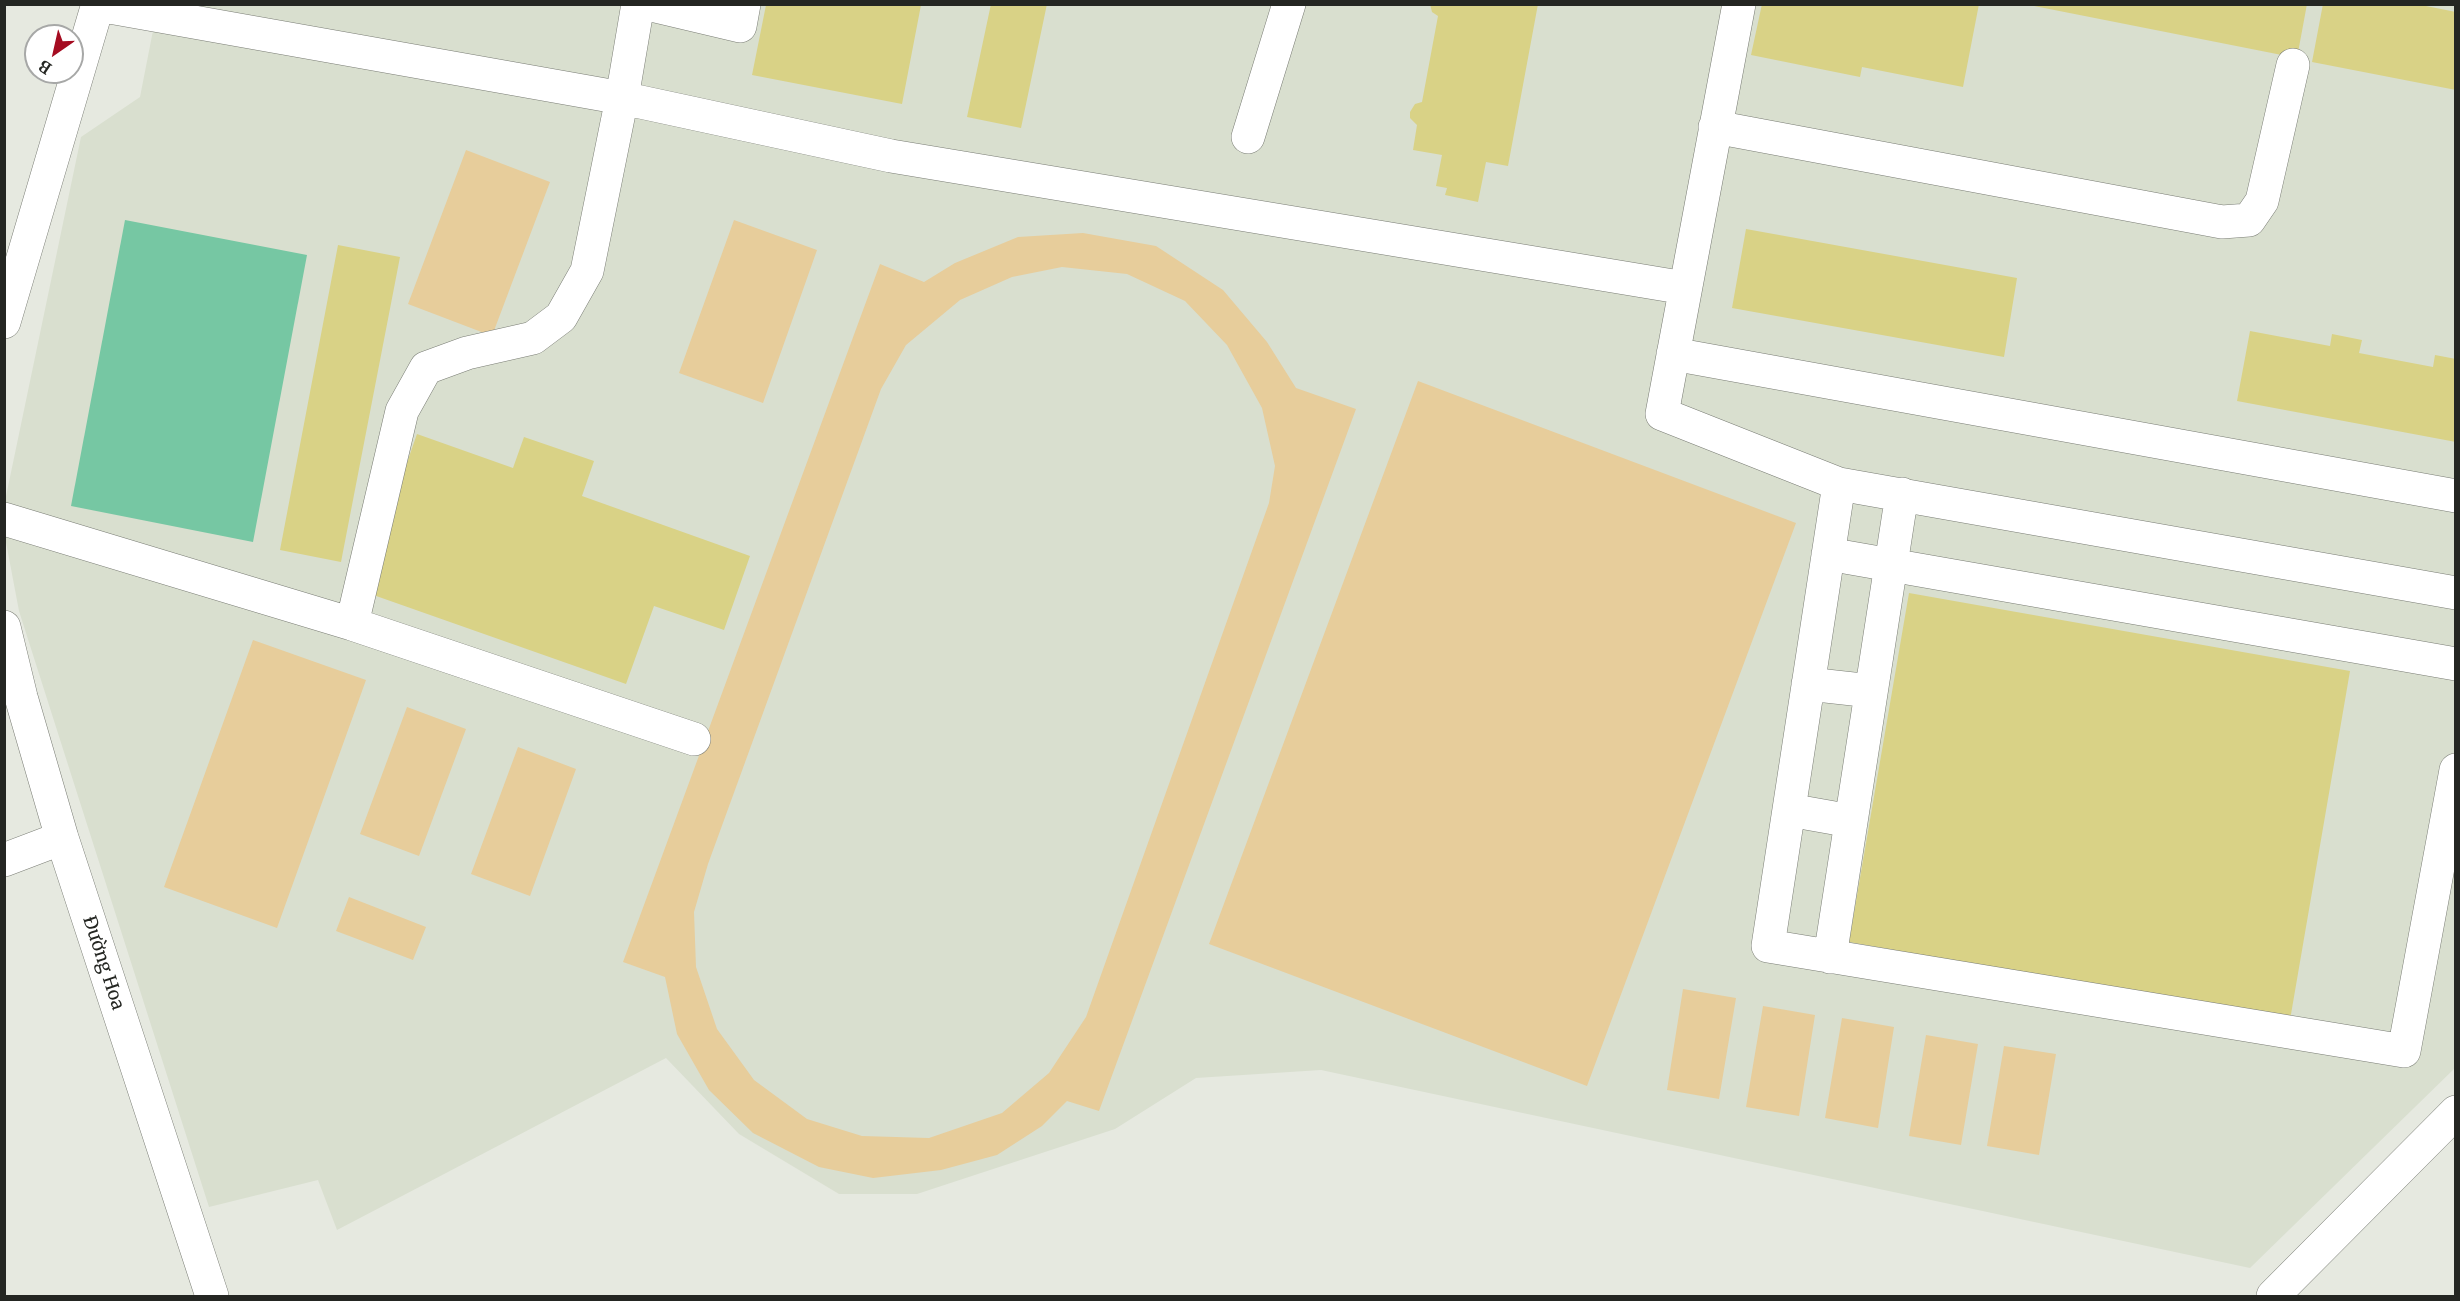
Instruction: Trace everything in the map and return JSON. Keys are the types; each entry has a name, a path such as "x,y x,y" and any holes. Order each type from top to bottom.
{"street":[{"path":"352,624 402,411 426,368 467,353 533,338 561,316 586,271 622,98 638,4"},
{"path":"647,4 740,26 744,4"},
{"path":"1248,137 1289,4"},
{"path":"1739,4 1714,127 1662,414 1839,484 2456,593"},
{"path":"4,322 98,5 622,98 891,156 1685,288"},
{"path":"1714,127 2222,222 2249,220 2262,201 2293,66"},
{"path":"1673,354 2456,496"},
{"path":"1839,484 1768,946 2404,1051 2456,770"},
{"path":"1830,957 1902,494"},
{"path":"4,519 352,624 694,739"},
{"path":"1828,554 2456,664"},
{"name":"Đường Hoa","path":"4,627 21,697 62,838 213,1296"},
{"path":"1808,684 1871,691"},
{"path":"1789,810 1851,821"},
{"path":"4,860 62,838"},
{"path":"2273,1296 2456,1112"}],"shaded area":[{"path":"158,5 2455,5 2455,1068 2250,1268 1321,1070 1196,1078 1115,1129 917,1194 839,1194 739,1134 666,1058 337,1230 318,1180 209,1207 19,611 5,537 5,501 81,137 140,97"},
{"path":"466,150 550,182 492,336 408,304"},
{"path":"125,220 307,255 253,542 71,506"},
{"path":"734,220 817,250 763,403 679,373"},
{"path":"1083,233 1156,246 1223,290 1267,342 1296,388 1356,409 1099,1111 1067,1101 1042,1126 997,1155 941,1170 873,1178 819,1167 753,1133 709,1090 677,1034 665,977 623,962 880,264 924,282 955,263 1018,237","holes":["1062,267 1127,274 1185,301 1227,345 1262,408 1275,466 1269,503 1086,1017 1049,1073 1002,1113 929,1138 862,1136 807,1119 754,1080 717,1029 696,967 694,912 708,864 881,389 906,345 960,300 1012,277"]},
{"path":"1418,381 1796,523 1587,1086 1209,944"},
{"path":"253,640 366,680 277,928 164,887"},
{"path":"407,707 466,729 419,856 360,834"},
{"path":"518,747 576,769 530,896 471,874"},
{"path":"349,897 426,927 413,960 336,931"},
{"path":"1683,989 1736,998 1719,1099 1667,1090"},
{"path":"1763,1006 1815,1015 1799,1116 1746,1107"},
{"path":"1842,1018 1894,1027 1878,1128 1825,1118"},
{"path":"1926,1035 1978,1044 1961,1145 1909,1136"},
{"path":"2004,1046 2056,1054 2039,1155 1987,1146"}],"building":[{"path":"991,4 1047,4 1021,128 967,117"},
{"path":"1430,4 1538,4 1508,166 1486,162 1478,202 1445,195 1447,188 1436,186 1442,155 1413,150 1417,125 1410,118 1410,112 1415,104 1422,102 1438,16 1432,12"},
{"path":"1762,4 1979,4 1963,87 1862,67 1860,77 1751,55"},
{"path":"2024,4 2307,4 2297,58"},
{"path":"2323,4 2416,4 2456,12 2456,90 2312,62"},
{"path":"766,5 921,5 902,104 752,75"},
{"path":"1746,229 2017,278 2004,357 1732,308"},
{"path":"338,245 400,257 341,562 280,550"},
{"path":"2250,331 2330,346 2332,334 2362,340 2359,353 2433,367 2435,355 2456,359 2456,442 2237,401"},
{"path":"417,434 513,468 524,437 594,461 582,496 750,556 724,630 654,606 626,684 362,591"},
{"path":"1909,593 2350,671 2290,1020 1849,942"}]}
